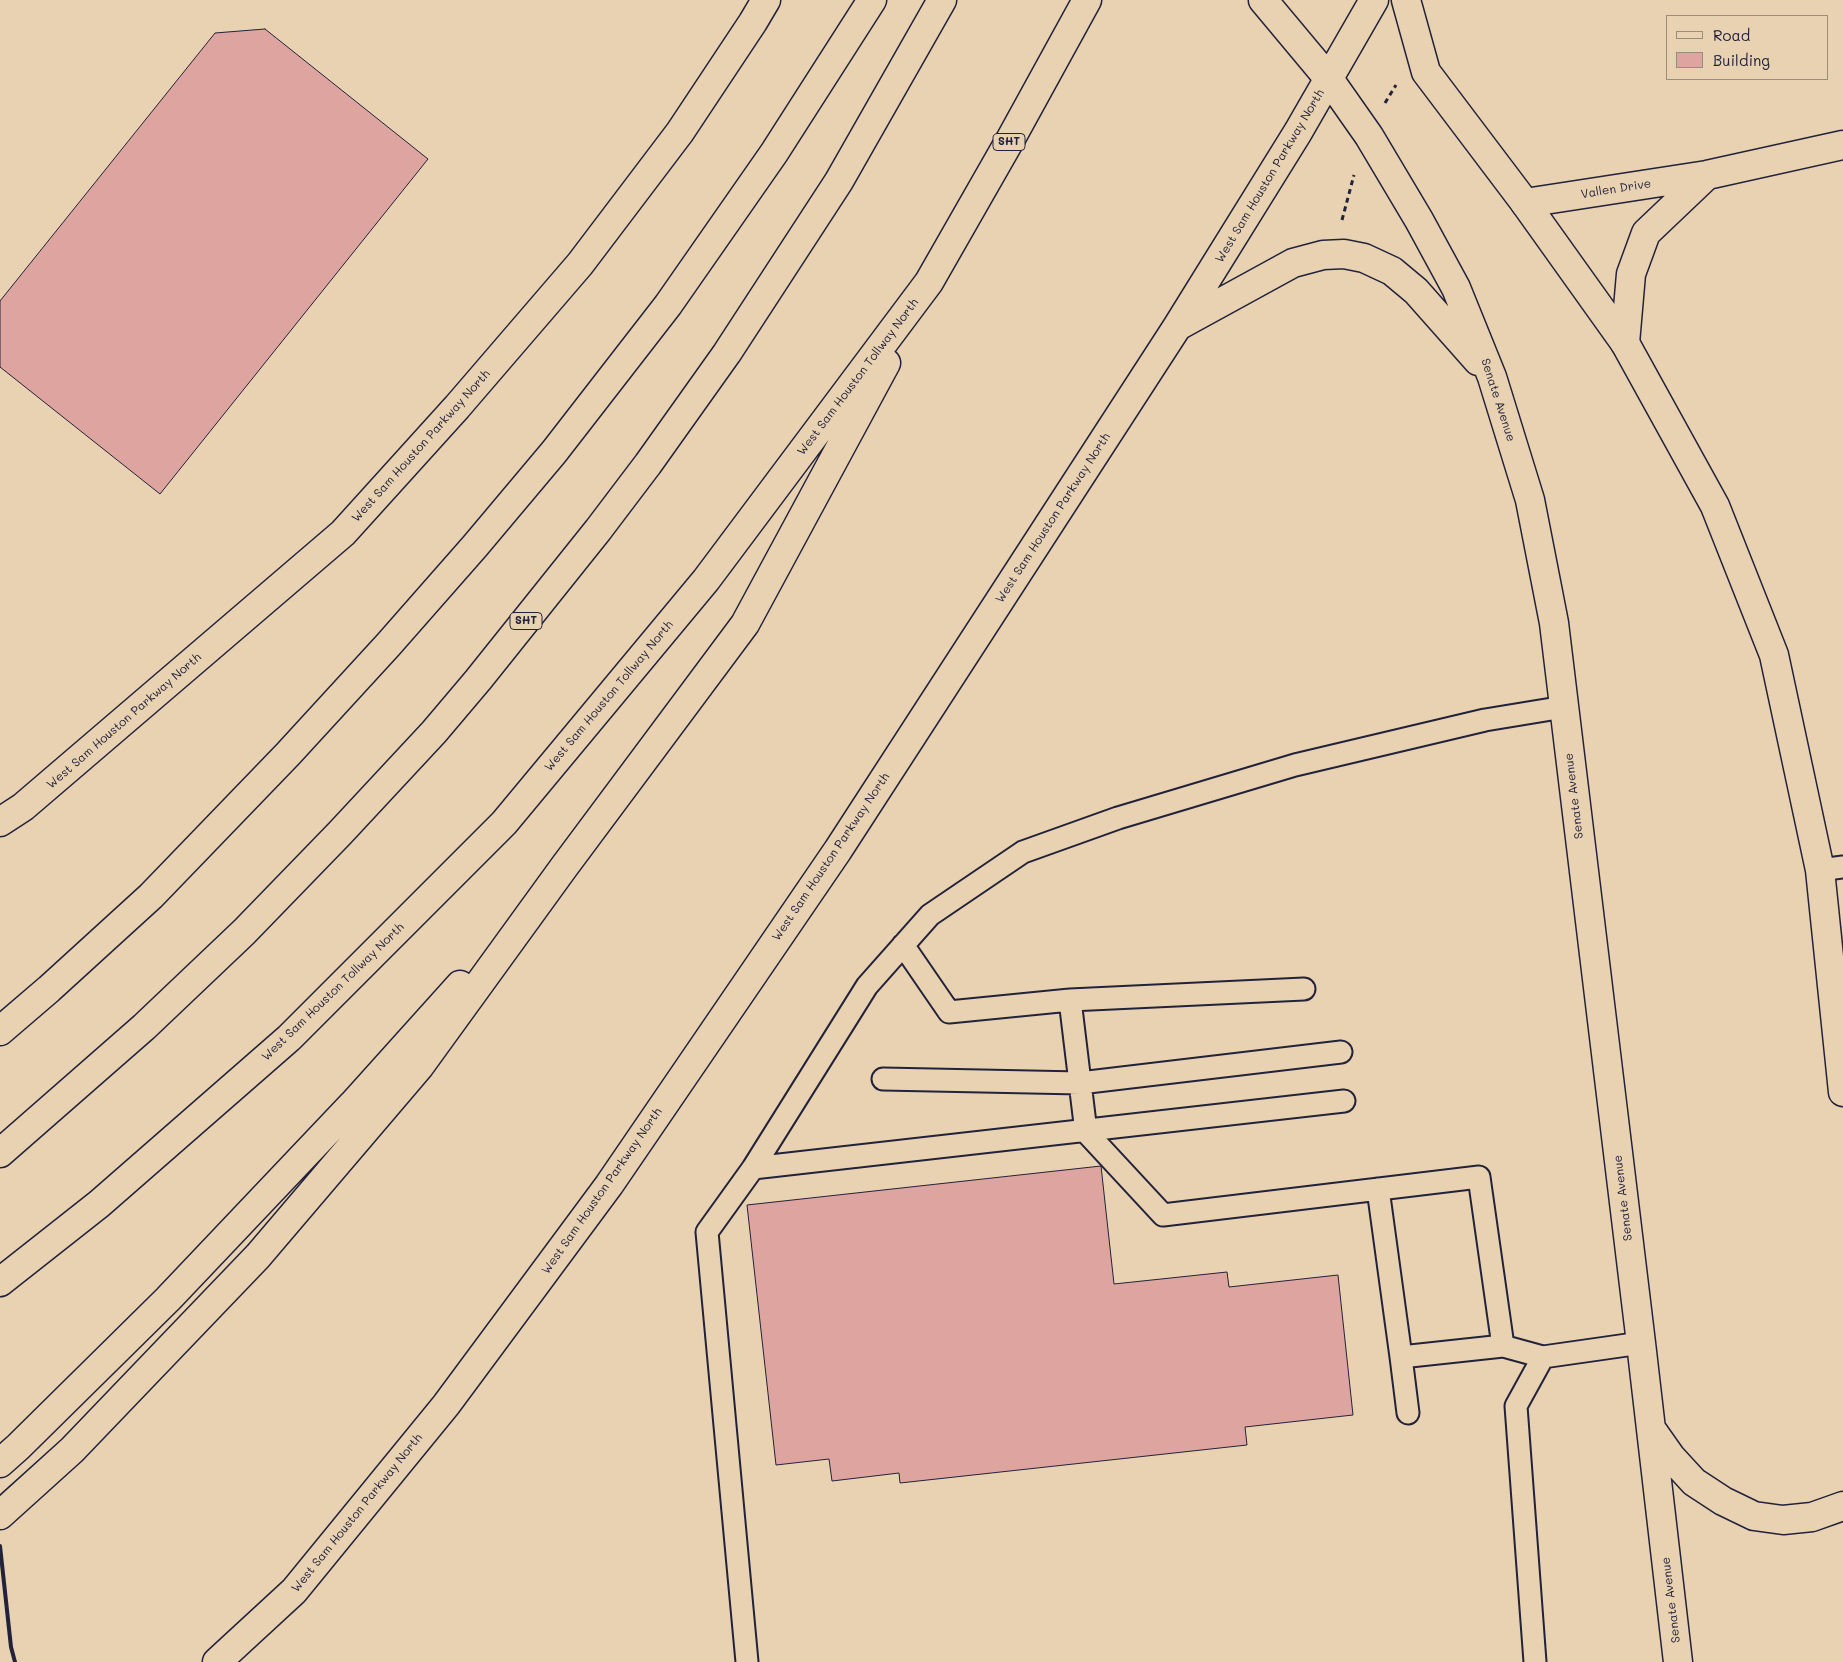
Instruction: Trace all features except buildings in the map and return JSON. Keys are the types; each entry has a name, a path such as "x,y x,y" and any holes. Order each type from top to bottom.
{"main road":[{"name":"West Sam Houston Parkway North","path":"0,822 23,807 343,533 457,407 580,264 680,132 766,0"},
{"path":"0,1031 50,989 151,896 288,754 475,546 554,452 668,305 774,153 872,0"},
{"name":"SHT","path":"0,1152 144,1027 244,932 434,732 497,657 648,464 727,352 839,181 942,0"},
{"name":"West Sam Houston Tollway North","path":"0,1282 99,1204 289,1038 504,823 706,580 929,282 1014,134 1087,0"},
{"name":"Senate Avenue","path":"1263,0 1329,79 1369,136 1419,220 1456,288 1492,377 1530,500 1554,623 1678,1662"},
{"name":"West Sam Houston Parkway North","path":"217,1662 294,1591 446,1405 582,1222 838,850 1177,327 1298,132 1374,0"},
{"path":"1406,0 1426,72 1525,203 1625,343 1716,506 1774,655 1832,869 1843,1092"},
{"name":"Vallen Drive","path":"1525,203 1708,175 1843,145"},
{"path":"1625,343 1631,274 1646,233 1708,175"},
{"path":"1177,327 1293,263 1323,255 1344,254 1364,258 1392,271 1416,291 1492,377"},
{"path":"0,1515 72,1450 258,1256 419,1068 564,867 745,624 929,282"},
{"path":"0,1462 18,1447 168,1299 353,1104 564,867"},
{"path":"1651,1428 1671,1457 1694,1482 1723,1501 1754,1516 1783,1520 1812,1517 1843,1506"}],"lane":[{"path":"747,1662 706,1232 753,1168 866,986 930,915 1023,852 1118,818 1295,765 1485,720 1564,708"},
{"path":"903,945 948,1012 1070,1000 1304,989"},
{"path":"1070,1000 1086,1132 1164,1215 1479,1177 1503,1346"},
{"path":"883,1079 1080,1083 1341,1052"},
{"path":"753,1168 1086,1132 1344,1101"},
{"path":"1378,1189 1408,1413"},
{"path":"1401,1357 1503,1346 1543,1357 1641,1343"},
{"path":"1534,1662 1516,1406 1543,1357"}],"path":[{"path":"1384,105 1400,77"},
{"path":"1341,223 1356,168"}],"railway":[{"path":"0,1546 11,1647 15,1662"}]}
